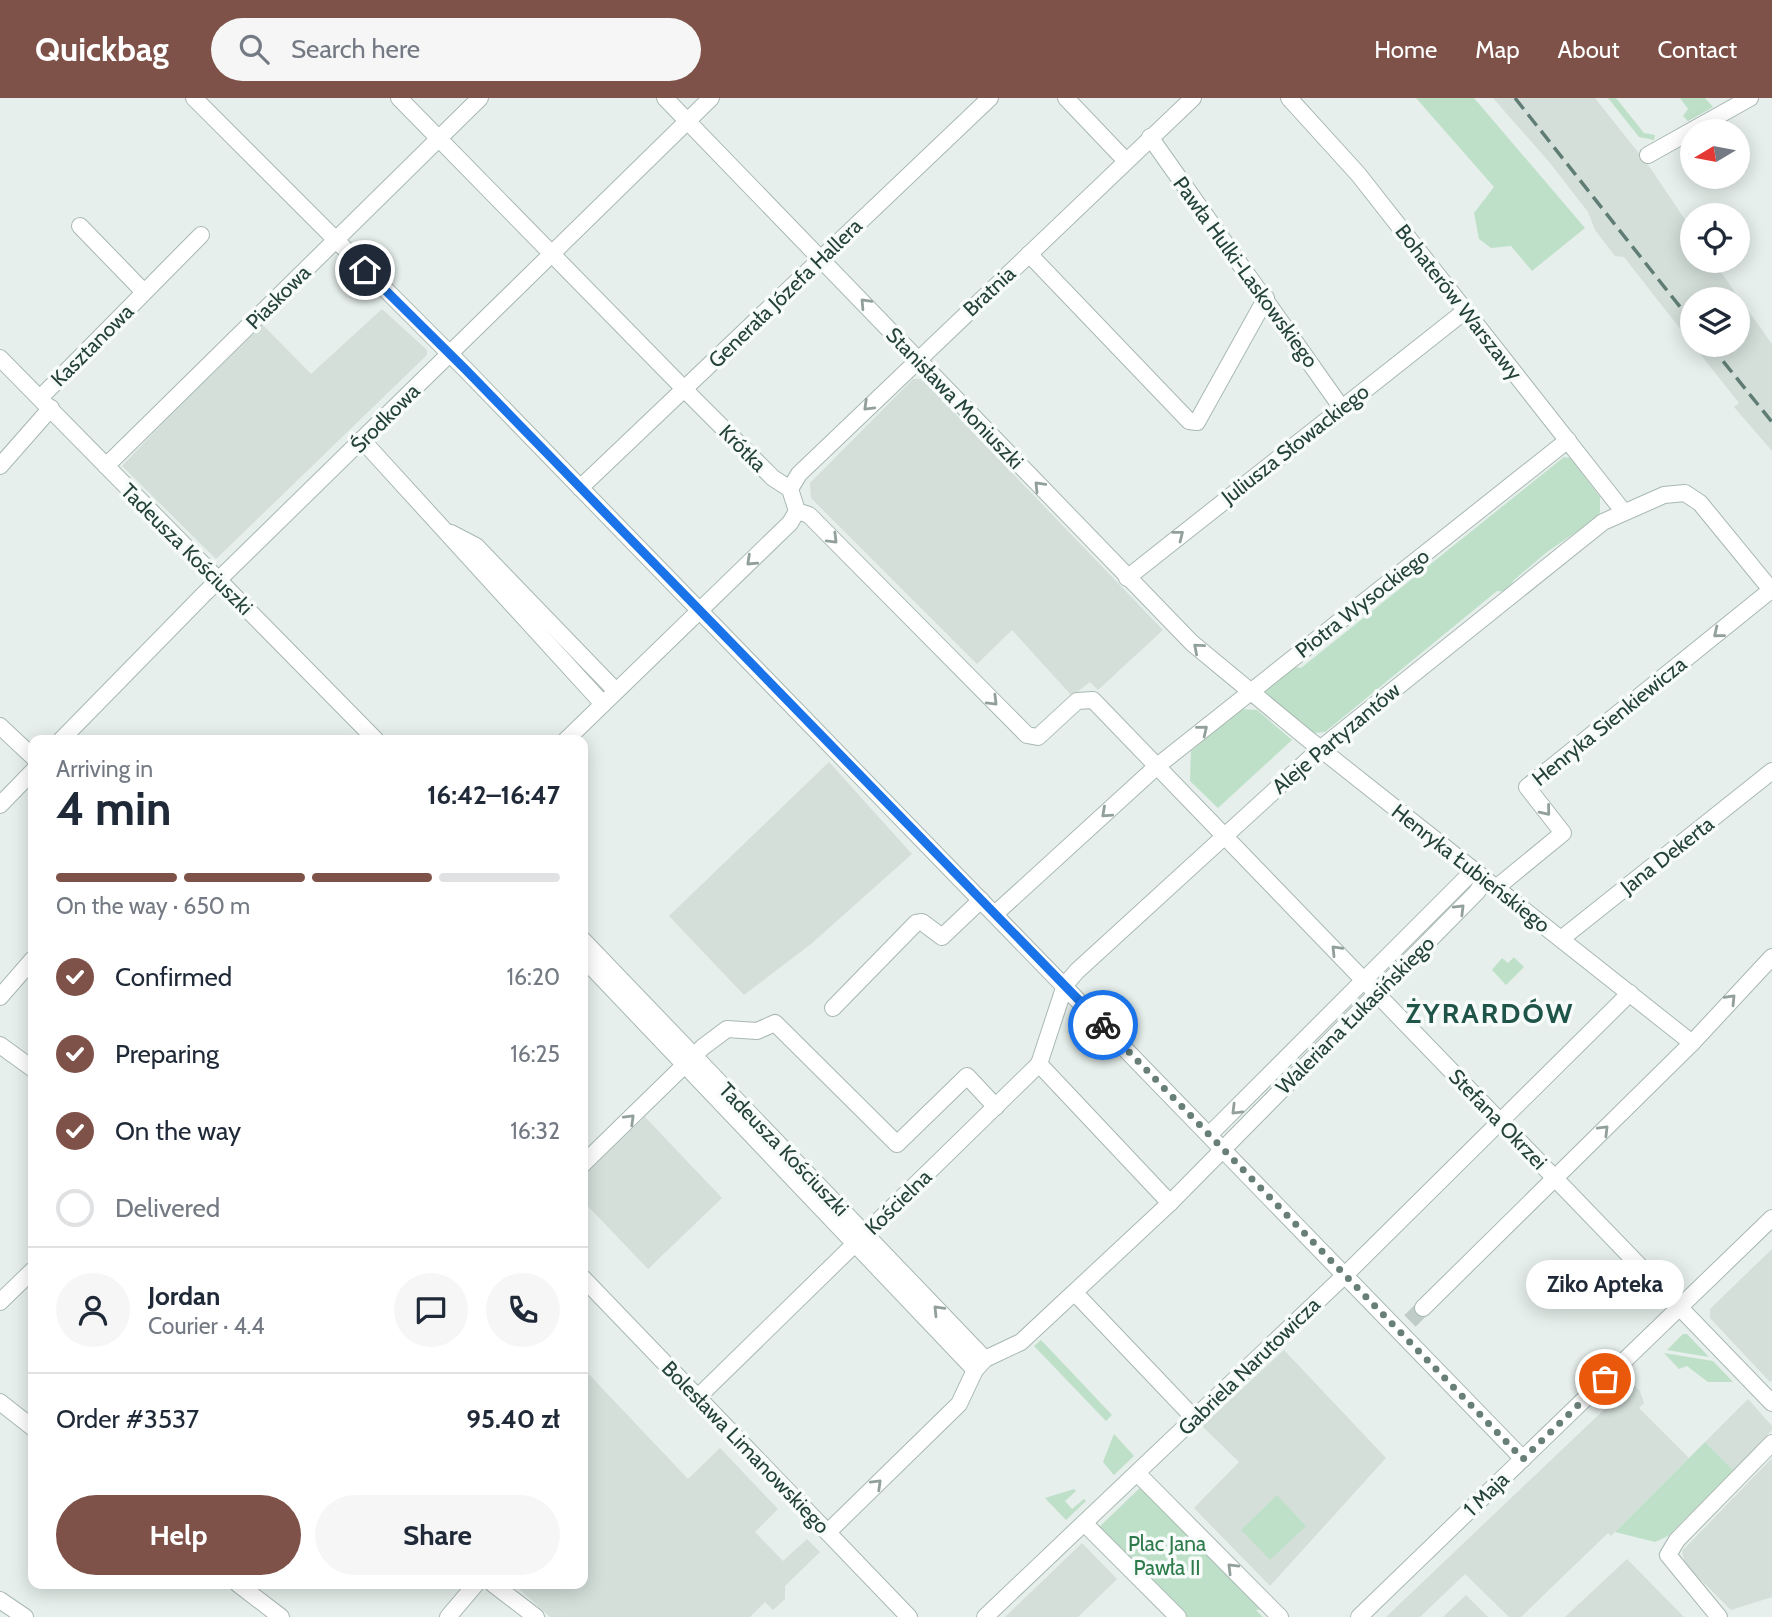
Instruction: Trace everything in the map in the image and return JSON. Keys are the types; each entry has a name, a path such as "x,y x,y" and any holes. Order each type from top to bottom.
{"street":[{"path":"194,98 450,354 1345,1275 1405,1326 1523,1459"},
{"name":"Krótka","path":"399,98 685,390 773,478 790,489"},
{"name":"Piaskowa","path":"106,467 480,98"},
{"name":"Stanisława Moniuszki","path":"665,98 821,257 1127,578 1192,643 1250,692"},
{"name":"Środkowa","path":"66,735 218,580 711,98"},
{"name":"Generała Józefa Hallera","path":"580,488 990,98"},
{"path":"1066,98 1126,161"},
{"name":"Bratnia","path":"790,489 799,474 1192,98"},
{"name":"Bohaterów Warszawy","path":"1289,98 1358,174 1623,511"},
{"path":"1648,155 1750,98"},
{"name":"Pawła Hulki-Laskowskiego","path":"1150,137 1342,407"},
{"name":"Kasztanowa","path":"80,226 144,292"},
{"name":"Kasztanowa","path":"1,463 46,403 144,292 201,235"},
{"path":"1029,254 1189,421 1197,422 1266,298"},
{"name":"Juliusza Słowackiego","path":"1127,578 1465,311"},
{"name":"Tadeusza Kościuszki","path":"0,358 371,735"},
{"name":"Piotra Wysockiego","path":"995,914 1156,767 1568,440"},
{"path":"363,441 603,704"},
{"path":"571,735 790,523 797,511 790,489"},
{"name":"Aleje Partyzantów","path":"1065,985 1224,834 1320,749 1603,522 1664,495 1679,492 1689,495 1700,503 1771,590"},
{"path":"797,511 809,515 1027,735 1038,737 1077,701 1093,700 1224,834"},
{"path":"440,527 476,545 616,691"},
{"name":"Henryka Sienkiewicza","path":"1485,879 1563,833 1527,787 1771,590"},
{"name":"Henryka Łubieńskiego","path":"1250,692 1692,1043"},
{"path":"0,726 28,752"},
{"name":"Jana Dekerta","path":"1561,939 1772,771"},
{"path":"0,806 28,776"},
{"name":"Stefana Okrzei","path":"1224,834 1772,1403"},
{"name":"Waleriana Łukasińskiego","path":"1209,1135 1365,981 1485,879"},
{"name":"Waleriana Łukasińskiego","path":"980,1364 1021,1342 1170,1203 1477,892 1485,879"},
{"path":"833,1008 916,923 922,922 942,937 981,900"},
{"name":"Tadeusza Kościuszki","path":"588,946 686,1065"},
{"path":"1423,1308 1692,1043 1772,957"},
{"name":"Tadeusza Kościuszki","path":"588,963 686,1065 861,1238 980,1364"},
{"path":"0,997 28,965"},
{"name":"Kościelna","path":"698,1397 1039,1064 1065,985"},
{"name":"Gabriela Narutowicza","path":"985,1617 1345,1275 1630,993"},
{"path":"588,1159 722,1030 758,1031 775,1023 897,1144 967,1076 996,1107"},
{"path":"0,1045 28,1065"},
{"path":"1039,1064 1170,1203"},
{"name":"1 Maja","path":"1359,1617 1769,1222 1772,1209"},
{"path":"0,1302 28,1275"},
{"name":"Bolesława Limanowskiego","path":"588,1283 909,1617"},
{"path":"1075,1293 1194,1418"},
{"path":"828,1532 960,1404 980,1364"},
{"path":"0,1402 28,1424"},
{"path":"1719,1617 1716,1610 1668,1555 1677,1540 1772,1443"},
{"path":"1137,1472 1280,1617"},
{"path":"1084,1523 1178,1617"},
{"path":"245,1589 281,1617"},
{"path":"448,1617 472,1589"},
{"path":"500,1589 536,1617"},
{"path":"1,1602 25,1617"}],"shaded area":[{"path":"1493,98 1595,98 1649,166 1680,212 1680,273 1722,273 1731,287 1680,287 1680,329 1624,257 1615,256 1595,230 1588,212 1550,163"},
{"path":"382,309 427,350 427,355 216,559 122,466 259,321 311,374"},
{"path":"1750,313 1772,344 1772,451 1734,407 1739,403 1703,357 1750,357"},
{"path":"913,379 922,379 1163,630 1098,690 1090,682 1072,696 1012,630 977,664 811,498 810,483"},
{"path":"829,762 912,854 811,944 744,995 669,916"},
{"path":"645,1117 722,1198 648,1269 588,1206 588,1171"},
{"path":"1772,1249 1770,1382 1710,1318 1710,1309"},
{"path":"1284,1350 1386,1458 1270,1586 1194,1508 1239,1462 1202,1426"},
{"path":"588,1373 688,1479 720,1448 778,1509 755,1532 783,1561 807,1539 820,1552 785,1586 785,1599 773,1610 765,1602 750,1617 550,1617 519,1589 588,1589"},
{"path":"1632,1383 1640,1391 1644,1403 1639,1408 1689,1458 1611,1536 1608,1533 1521,1617 1509,1617 1465,1574 1420,1617 1386,1617"},
{"path":"1748,1399 1772,1426 1772,1430 1733,1470 1705,1442"},
{"path":"1772,1458 1772,1597 1731,1610 1685,1564 1682,1551"},
{"path":"1082,1543 1117,1579 1078,1617 1005,1617"},
{"path":"1627,1559 1684,1617 1565,1617"},
{"path":"1466,1595 1488,1617 1443,1617"}],"green space":[{"path":"1416,98 1474,98 1585,228 1532,271 1511,246 1491,248 1479,239 1474,213 1494,187"},
{"path":"1608,98 1616,98 1644,133 1655,135 1654,140 1639,137"},
{"path":"1680,98 1705,98 1713,107 1692,119 1683,116 1688,109"},
{"path":"1564,457 1570,458 1600,497 1600,512 1595,519 1547,552 1514,580 1505,592 1497,591 1325,732 1314,733 1267,698 1266,691 1293,667 1301,668"},
{"path":"1242,709 1257,710 1292,740 1218,808 1190,781 1191,751"},
{"path":"1514,957 1524,967 1506,985 1492,970 1502,958 1508,963"},
{"path":"1683,1334 1687,1334 1709,1357 1667,1350"},
{"path":"1041,1340 1112,1415 1106,1421 1034,1346"},
{"path":"1664,1353 1713,1361 1733,1382 1708,1382 1687,1366 1679,1369"},
{"path":"1114,1434 1134,1456 1114,1475 1103,1462"},
{"path":"1705,1442 1733,1470 1668,1536 1655,1542 1615,1532"},
{"name":"Plac Jana Pawła II","path":"1144,1484 1266,1609 1256,1610 1263,1617 1182,1617 1096,1530"},
{"path":"1074,1489 1076,1491 1065,1501 1072,1509 1084,1499 1086,1501 1066,1520 1045,1498"},
{"path":"1277,1495 1306,1526 1270,1560 1241,1530"}],"tunnel":[{"path":"1410,1321 1423,1308"}],"railway":[{"path":"1515,98 1680,307"},
{"path":"1720,357 1772,422"}],"way so far":[{"path":"1103,1025 1523,1459 1605,1379"}],"place":[{"name":"Ziko Apteka","path":"1605,1379"}],"district":[{"name":"ŻYRARDÓW","path":"1490,1013"}],"route":[{"path":"365,270 466,370 1103,1025"}]}
